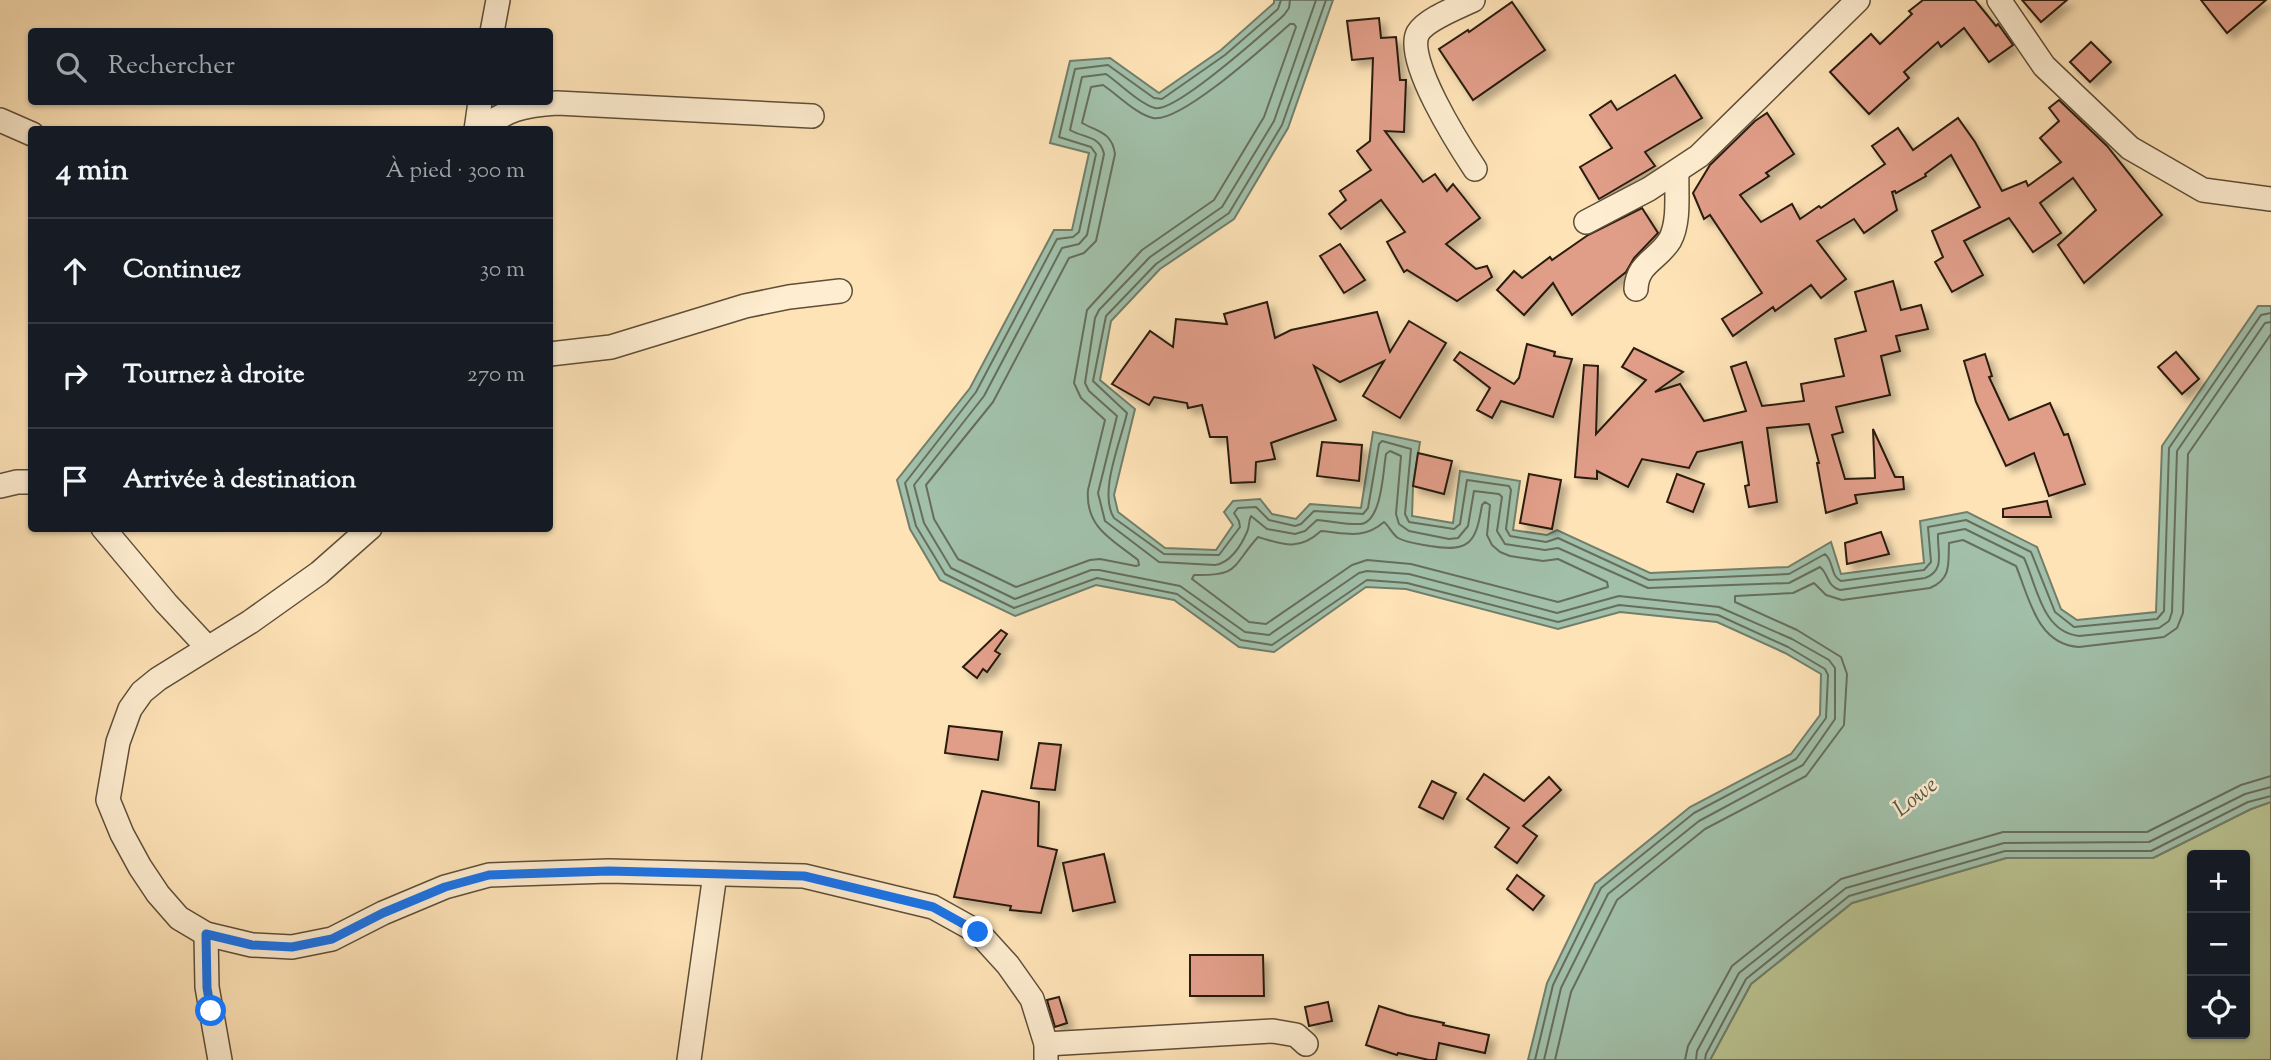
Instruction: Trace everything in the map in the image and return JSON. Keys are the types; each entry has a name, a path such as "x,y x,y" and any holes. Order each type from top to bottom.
{"street":[{"path":"493,28 498,0"},
{"path":"1473,0 1424,26 1417,34 1416,49 1423,77 1475,169"},
{"path":"1586,222 1677,172 1699,156 1858,0"},
{"path":"1998,0 2044,66 2130,148 2203,190 2271,199"},
{"path":"553,103 812,116"},
{"path":"478,126 481,105"},
{"path":"483,126 503,113 528,105"},
{"path":"0,120 28,132"},
{"path":"1636,289 1639,272 1661,252 1670,239 1675,215 1677,172"},
{"path":"553,354 611,346 745,306 840,291"},
{"path":"0,486 28,482"},
{"path":"106,532 207,648"},
{"path":"365,532 319,573 250,622 142,692 130,709 118,742 108,800 122,834 158,894 178,918 206,934 252,945 292,947 332,939 383,913 445,887 489,875 609,871 804,876 933,907 978,932 1008,965 1032,999 1046,1052 1273,1031 1296,1035 1307,1044"},
{"path":"689,1060 715,874"},
{"path":"206,934 207,988 220,1060"}],"shaded area":[{"path":"2271,802 2271,1060 1710,1060 1751,984 1852,903 2006,858 2153,858 2251,809"}],"water":[{"name":"Lowe","path":"1274,0 1333,0 1288,128 1234,219 1160,269 1111,321 1100,380 1135,409 1114,495 1118,512 1165,548 1216,550 1233,525 1224,512 1233,501 1260,499 1272,514 1296,519 1310,504 1361,508 1373,432 1420,442 1413,486 1412,516 1453,523 1460,471 1520,481 1513,530 1547,535 1557,530 1650,573 1788,567 1831,542 1841,574 1924,563 1920,521 1967,512 2037,547 2061,609 2077,620 2156,612 2162,446 2258,306 2271,306 2271,802 2251,809 2153,858 2006,858 1852,903 1751,984 1710,1060 1528,1060 1547,983 1595,884 1690,807 1791,754 1820,715 1821,674 1785,653 1717,622 1620,612 1558,629 1406,589 1366,587 1274,652 1239,647 1174,600 1096,585 1015,616 940,580 910,529 897,480 970,388 1054,230 1072,230 1089,153 1050,143 1070,61 1110,58 1159,93 1221,50 1274,3"}],"building":[{"path":"1923,0 1975,0 2013,45 1989,62 1964,28 1941,47 1938,42 1904,72 1909,78 1869,114 1830,72 1871,34 1880,44 1912,14 1909,11"},
{"path":"2022,0 2067,0 2041,22"},
{"path":"2201,0 2266,0 2227,33"},
{"path":"1512,2 1545,50 1473,100 1439,49"},
{"path":"1379,18 1381,38 1396,37 1400,80 1406,80 1404,132 1385,131 1423,182 1435,174 1447,191 1453,184 1480,218 1446,244 1476,269 1487,266 1492,277 1457,301 1407,270 1404,272 1387,242 1405,232 1381,200 1341,229 1329,214 1346,200 1340,191 1371,170 1357,151 1370,141 1373,58 1352,60 1347,21"},
{"path":"2091,42 2111,62 2090,82 2070,62"},
{"path":"1675,75 1702,118 1645,152 1655,166 1599,199 1580,167 1612,148 1590,115 1611,101 1617,110"},
{"path":"2059,100 2107,146 2162,215 2084,283 2058,245 2096,210 2073,178 2040,203 2061,233 2033,252 2009,218 1964,241 1983,275 1952,292 1935,262 1943,257 1932,231 1980,207 1951,155 1925,174 1926,176 1896,193 1892,192 1897,210 1864,233 1854,219 1817,241 1846,279 1821,298 1811,285 1775,311 1773,307 1733,336 1722,319 1762,293 1710,215 1704,219 1693,193 1710,165 1755,121 1767,113 1794,154 1766,173 1769,176 1740,195 1761,222 1792,204 1800,219 1819,206 1821,208 1885,164 1872,146 1898,128 1913,150 1958,118 1975,142 2002,191 2026,181 2028,186 2061,162 2040,138 2059,121 2049,108"},
{"path":"1642,208 1658,233 1634,258 1626,272 1572,315 1553,283 1524,315 1497,290 1514,271 1522,278 1550,257 1552,260 1588,235"},
{"path":"1340,244 1365,280 1344,293 1320,256"},
{"path":"1893,281 1901,310 1921,305 1928,329 1896,336 1900,351 1881,356 1890,395 1836,407 1843,432 1832,435 1845,479 1875,478 1873,429 1895,477 1903,477 1904,489 1855,495 1857,503 1826,513 1819,463 1809,424 1767,428 1777,502 1749,507 1745,486 1749,485 1742,442 1697,452 1689,468 1642,459 1628,487 1597,471 1597,479 1575,477 1584,365 1598,366 1596,434 1646,380 1622,367 1634,348 1683,372 1655,392 1680,384 1704,421 1746,411 1731,367 1746,362 1762,406 1804,401 1801,384 1844,376 1835,339 1866,331 1855,292"},
{"path":"1267,302 1275,338 1291,330 1377,312 1390,352 1409,321 1446,343 1400,418 1363,396 1384,361 1340,382 1314,366 1336,420 1271,443 1275,459 1256,462 1255,482 1231,483 1227,437 1210,437 1202,405 1188,408 1187,403 1154,397 1149,405 1112,384 1150,331 1173,347 1176,319 1227,324 1224,314"},
{"path":"1527,344 1555,352 1554,356 1572,359 1553,417 1501,401 1492,418 1477,410 1490,388 1454,360 1460,352 1514,384 1519,378"},
{"path":"2176,352 2199,379 2182,394 2158,367"},
{"path":"1985,354 1992,376 1989,377 2009,420 2050,403 2064,435 2068,434 2085,484 2049,496 2034,453 2006,466 1976,402 1964,361"},
{"path":"1322,442 1362,445 1359,481 1317,476"},
{"path":"1418,453 1452,461 1444,494 1413,486"},
{"path":"1529,474 1561,480 1552,529 1520,523"},
{"path":"1677,474 1704,484 1693,512 1667,502"},
{"path":"2047,501 2051,517 2003,517 2003,509"},
{"path":"1881,532 1889,554 1847,564 1845,543"},
{"path":"1001,630 1007,634 995,651 1000,654 987,672 983,669 977,678 963,667"},
{"path":"949,726 1002,732 998,760 945,753"},
{"path":"1039,743 1061,745 1055,790 1031,788"},
{"path":"1484,774 1524,801 1549,777 1561,790 1523,826 1537,836 1517,863 1495,847 1509,828 1467,799"},
{"path":"1432,781 1456,793 1443,819 1419,807"},
{"path":"982,791 1039,802 1038,846 1057,850 1041,913 1010,910 1011,906 954,897"},
{"path":"1104,854 1115,902 1073,911 1063,863"},
{"path":"1517,875 1544,896 1533,910 1507,889"},
{"path":"1190,955 1263,955 1264,996 1190,996"},
{"path":"1059,997 1067,1023 1055,1027 1047,1000"},
{"path":"1328,1002 1332,1021 1309,1026 1305,1007"},
{"path":"1379,1006 1489,1035 1485,1053 1439,1043 1436,1060 1429,1060 1398,1053 1397,1055 1366,1045"}],"route":[{"path":"211,1011 207,988 206,934 252,945 292,947 332,939 383,913 445,887 489,875 609,871 804,876 933,907 978,932"}]}
